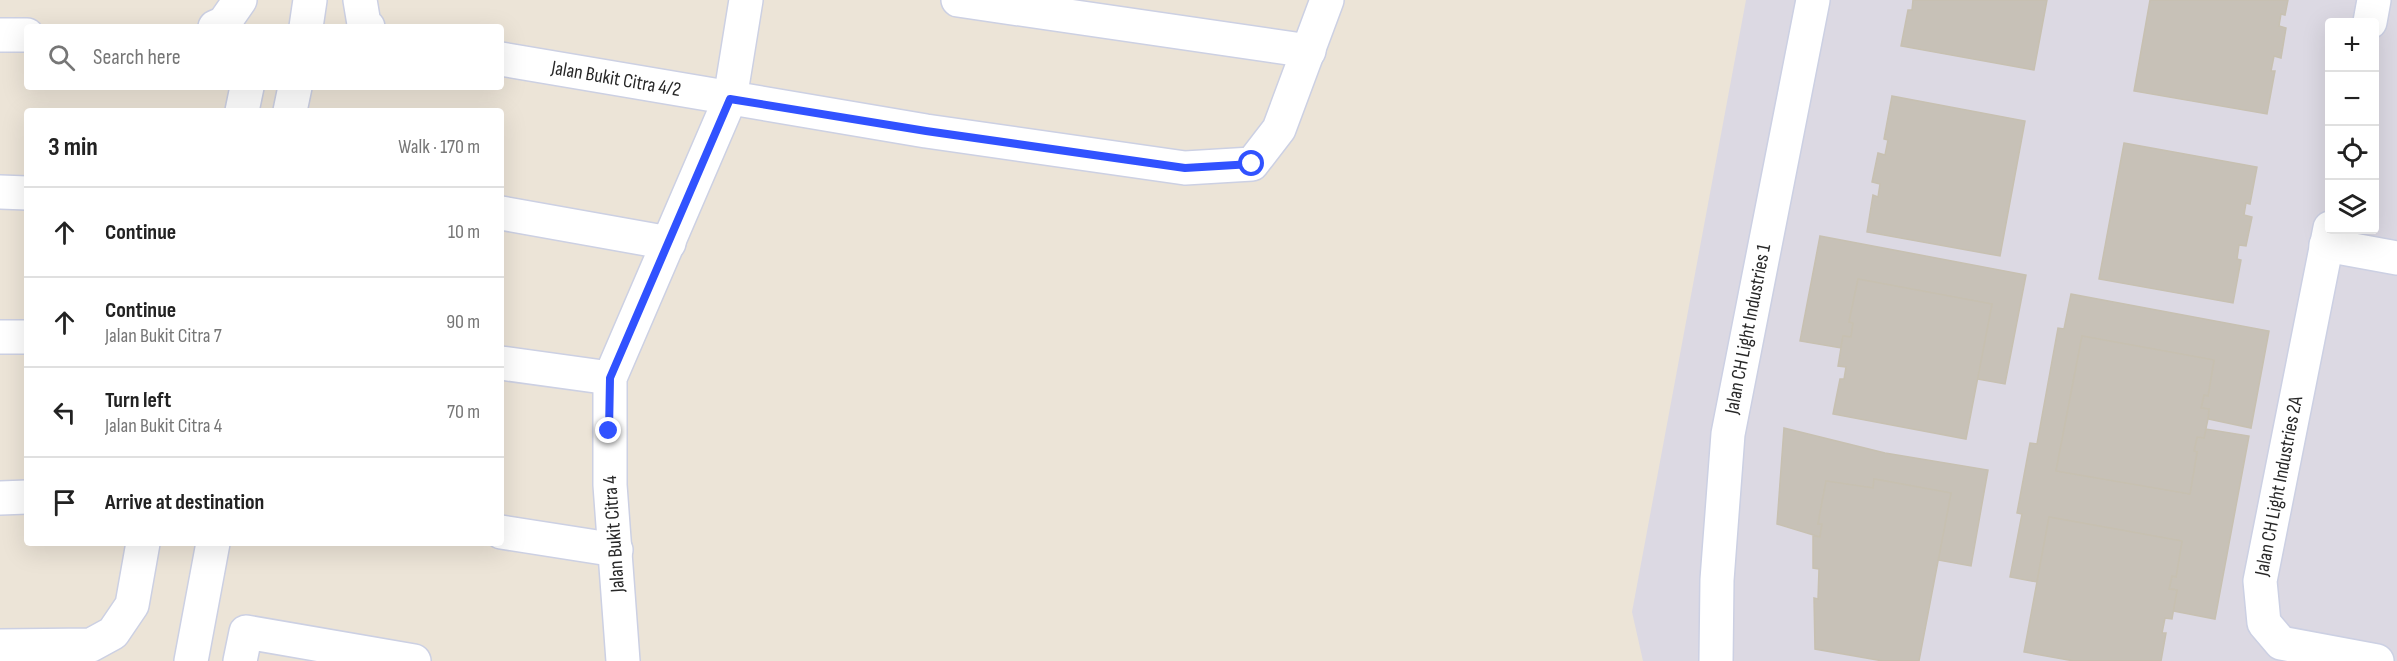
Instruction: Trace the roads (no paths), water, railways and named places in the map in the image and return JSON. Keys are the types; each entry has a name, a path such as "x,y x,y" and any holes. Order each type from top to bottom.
{"street":[{"path":"306,24 310,0"},
{"name":"Jalan Bukit Citra 4","path":"623,661 610,484 610,378 730,99 746,0"},
{"path":"958,0 1309,51"},
{"name":"Jalan Bukit Citra 4/2","path":"504,60 926,131 1185,168 1252,164 1279,129 1328,0"},
{"name":"Jalan CH Light Industries 1","path":"1716,661 1717,580 1728,434 1813,0"},
{"path":"2371,18 2374,0"},
{"path":"0,35 24,35"},
{"path":"243,108 246,90"},
{"path":"291,108 294,90"},
{"path":"0,192 24,193"},
{"path":"504,214 669,243"},
{"path":"2328,237 2397,258"},
{"name":"Jalan CH Light Industries 2A","path":"2328,237 2260,581 2264,623 2281,643 2378,661"},
{"path":"0,337 24,337"},
{"path":"504,363 610,378"},
{"path":"0,498 24,497"},
{"path":"504,532 616,550"},
{"path":"0,646 116,647 132,604 142,546"},
{"path":"191,661 212,546"},
{"path":"243,646 414,661"}]}
